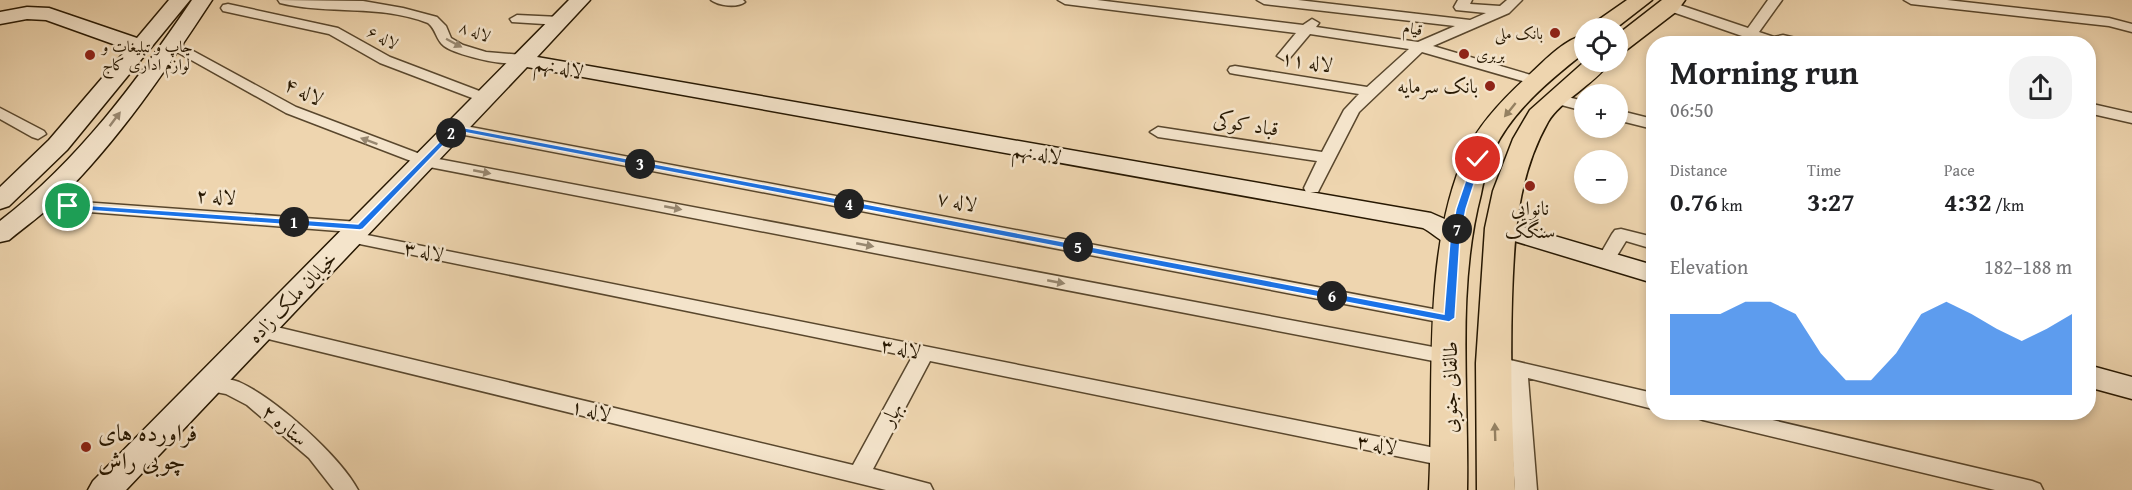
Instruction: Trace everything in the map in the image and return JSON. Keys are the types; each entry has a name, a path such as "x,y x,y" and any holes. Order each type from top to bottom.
{"main road":[{"path":"1616,18 1641,0"},
{"path":"1628,37 1672,3"},
{"name":"طالقانی جنوبی","path":"1559,96 1574,64"},
{"name":"طالقانی جنوبی","path":"1496,490 1501,374 1500,228 1507,191 1526,139 1539,115 1587,72"},
{"name":"طالقانی جنوبی","path":"1448,490 1450,459 1449,318 1455,240 1461,209 1480,151 1510,108 1559,96"},
{"path":"1449,372 1461,398 1469,401 1484,398 1501,374"}],"street":[{"path":"0,201 25,176 48,139 142,47 180,0"},
{"path":"0,234 48,195 97,143 173,44 202,0"},
{"name":"لاله ۸","path":"285,0 311,5 364,5 429,18 440,25 445,39 450,44 482,55 523,59"},
{"name":"خیابان ملک زاده","path":"105,490 580,0"},
{"path":"718,0 738,2"},
{"name":"قیام","path":"1065,0 1306,29 1420,47 1559,96"},
{"path":"1264,0 1326,4 1471,25"},
{"path":"1465,0 1461,7 1509,5"},
{"path":"1750,36 1775,0"},
{"path":"1911,0 2109,22 2132,28"},
{"path":"1672,3 1742,36"},
{"path":"1284,56 1326,4"},
{"path":"1312,188 1352,110 1420,47 1471,25 1509,5"},
{"name":"لاله ۶","path":"228,8 333,31 385,60 485,98"},
{"path":"0,18 27,13 49,14 142,47"},
{"path":"517,19 560,21"},
{"name":"لاله ۴","path":"173,44 291,110 424,161 1449,372"},
{"name":"لاله نهم","path":"523,59 549,66 1396,208 1461,209"},
{"name":"لاله ۱۱","path":"1235,70 1372,92"},
{"path":"2096,110 2132,118"},
{"path":"0,113 48,139 61,149 70,151 97,143"},
{"path":"1628,118 1646,122"},
{"name":"لاله ۷","path":"455,129 1449,318"},
{"name":"قباد کوکی","path":"1158,132 1327,158"},
{"name":"لاله نهم","path":"968,135 1312,188 1396,208 1431,221 1447,230 1455,240"},
{"path":"25,176 57,164 68,166 67,175"},
{"name":"لاله ۲","path":"68,206 355,232"},
{"path":"1500,228 1646,272"},
{"name":"لاله ۳","path":"355,232 1450,459"},
{"path":"1606,260 1621,234 1646,241"},
{"name":"لاله ۱","path":"260,330 922,490"},
{"name":"بهار","path":"858,476 925,352"},
{"path":"1526,490 1501,374 1646,400"},
{"path":"2096,378 2132,388"},
{"name":"ستاره ۲","path":"207,384 231,387 254,400 317,452 347,490"},
{"path":"1737,420 2032,490"}],"place":[{"name":"بانک ملی","path":"1555,33"},
{"name":"بربری","path":"1464,54"},
{"name":"چاپ و تبلیغات و لوازم اداری کاج","path":"90,55"},
{"name":"بانک سرمایه","path":"1490,86"},
{"name":"نانوایی سنگک","path":"1530,186"},
{"name":"فراورده های چوبی راش","path":"86,447"}],"route":[{"path":"68,206 360,227 455,129 1449,318 1455,240 1461,209 1478,159"}]}
